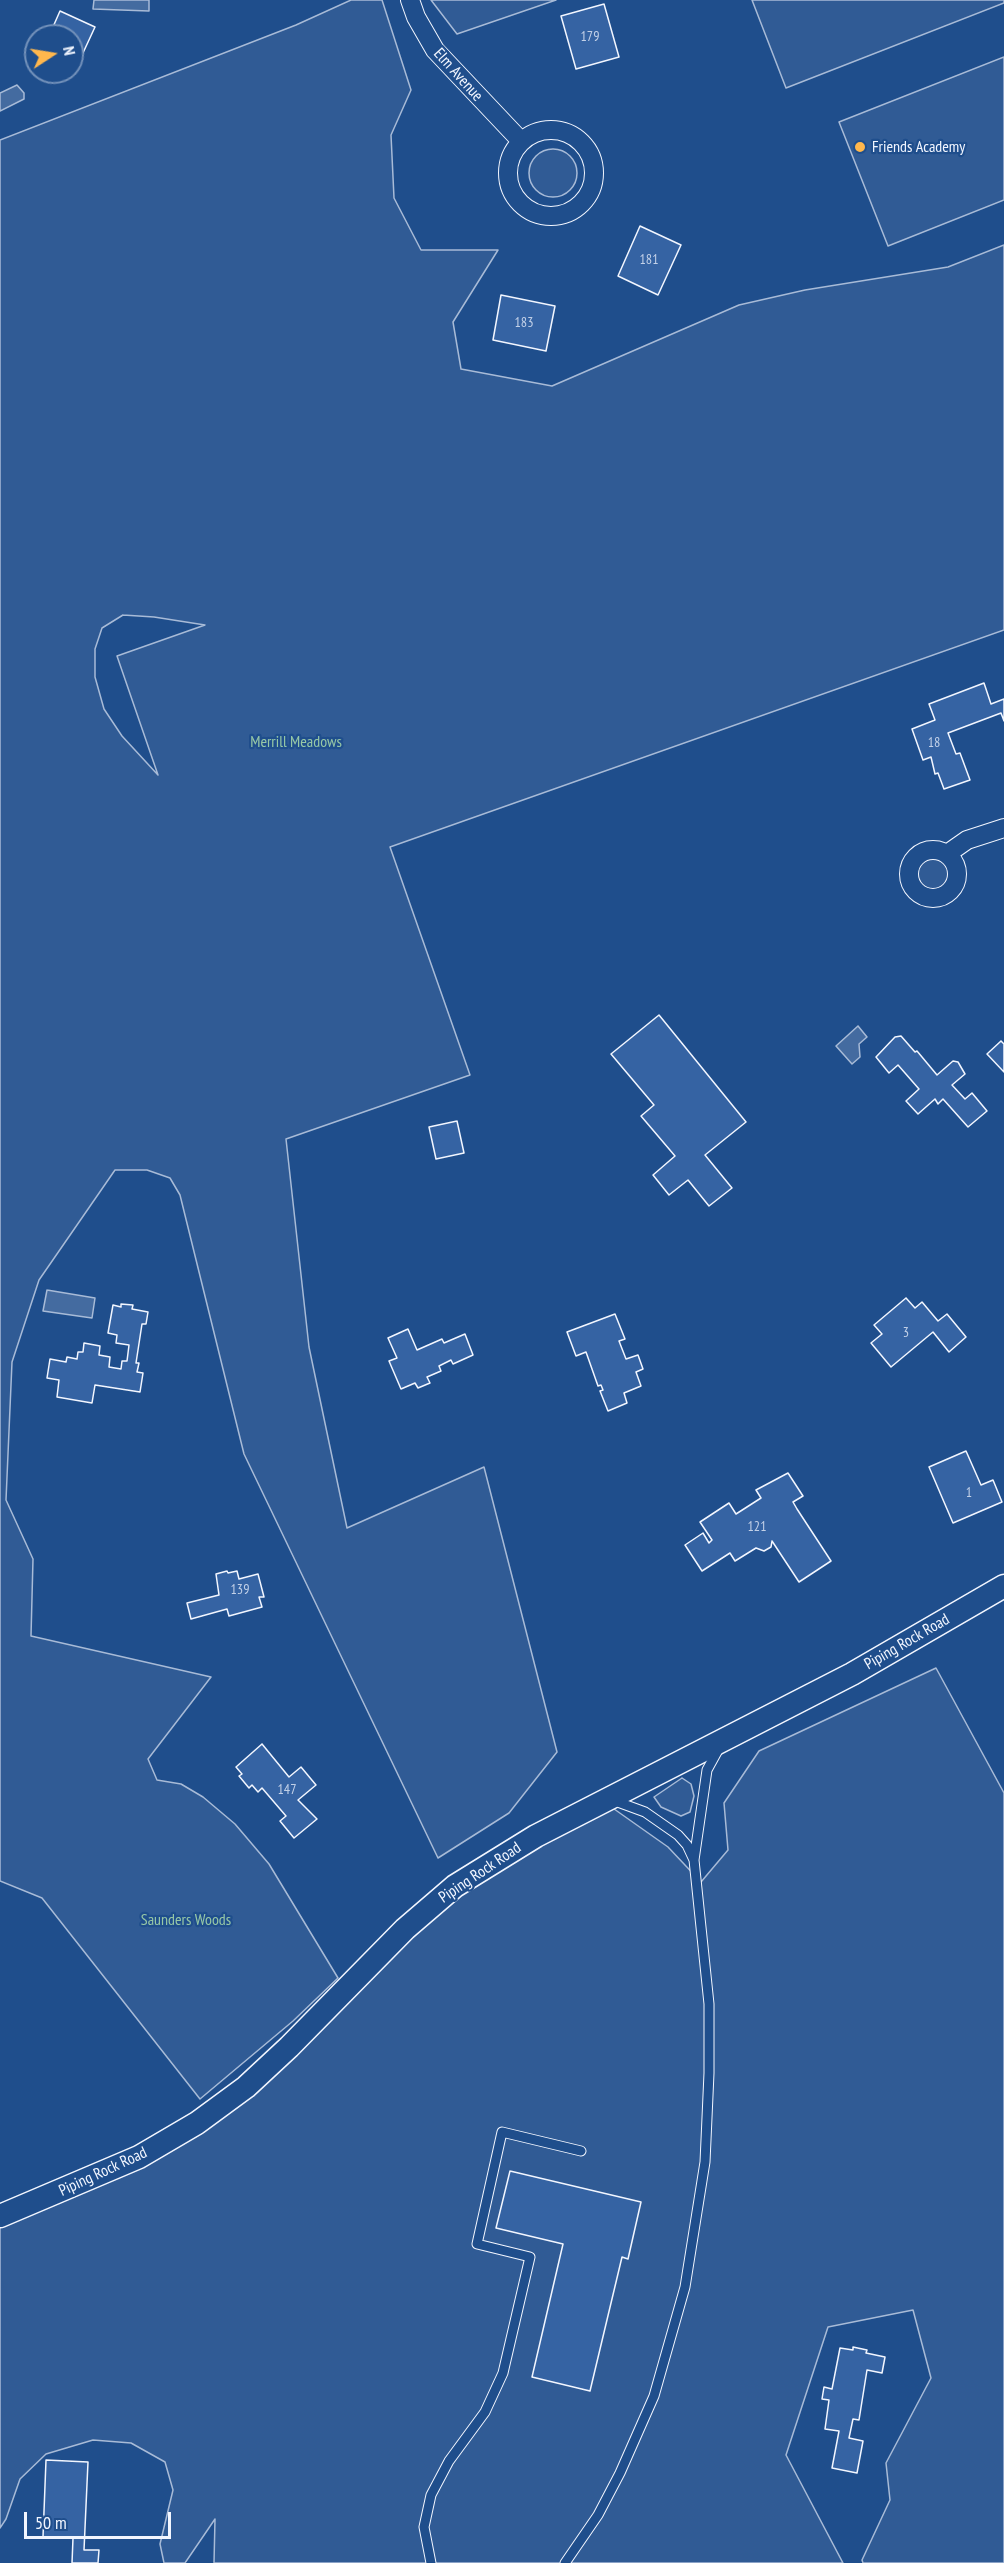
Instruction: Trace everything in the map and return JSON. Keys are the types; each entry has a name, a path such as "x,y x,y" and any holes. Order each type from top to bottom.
{"street":[{"name":"Elm Avenue","path":"410,0 416,17 435,50 520,140"},
{"path":"555,129 568,133 580,141 592,159 594,180 589,194 580,206 554,217 540,215 527,209 516,200 507,173 513,148 520,140 540,130 555,129"},
{"path":"947,854 967,840 1004,828"},
{"name":"Piping Rock Road","path":"0,2216 139,2157 197,2123 246,2087 289,2047 405,1929 455,1886 536,1836 852,1674 1004,1586"}],"lane":[{"path":"565,2563 598,2514 620,2473 654,2396 685,2287 705,2162 709,2073 709,2004 694,1860 707,1770 725,1739"},
{"path":"606,1799 627,1804 645,1812 678,1835 687,1845 694,1860"},
{"path":"431,2563 424,2527 431,2495 449,2461 485,2412 503,2373 530,2257 477,2244 502,2132 581,2151"}],"green space":[{"path":"351,0 382,0 411,90 391,135 394,198 421,250 498,250 453,322 461,369 552,386 739,305 805,290 948,267 1004,245 1004,630 390,847 470,1075 286,1139 309,1347 347,1528 484,1467 557,1752 509,1813 438,1858 244,1454 180,1195 170,1178 147,1170 115,1170 39,1280 12,1362 6,1500 33,1559 31,1636 211,1677 148,1759 157,1780 181,1784 203,1797 235,1824 269,1864 338,1978 293,2021 200,2099 42,1898 0,1881 0,140 296,25","holes":["123,615 205,625 117,656 158,775 122,736 104,709 95,677 95,649 102,628"]},
{"path":"431,0 556,0 457,34"},
{"path":"752,0 1004,0 1004,3 786,88"},
{"path":"1004,57 1004,200 888,246 839,122"},
{"path":"553,149 570,156 577,173 570,190 553,197 536,190 529,173 536,156"},
{"path":"933,857 945,862 950,874 945,886 933,891 921,886 916,874 921,862"},
{"path":"936,1668 1004,1793 1004,2563 863,2563 862,2560 890,2500 886,2463 931,2378 913,2310 828,2327 786,2455 843,2563 214,2563 215,2519 185,2563 164,2563 160,2544 173,2490 165,2462 131,2443 93,2440 46,2454 20,2479 6,2519 0,2528 0,2215 168,2142 454,1894 607,1804 668,1847 701,1882 728,1850 724,1803 759,1751"},
{"path":"682,1778 691,1784 694,1796 690,1812 681,1816 661,1807 654,1797"}],"shaded area":[{"path":"94,0 149,0 149,11 93,9"},
{"path":"17,85 24,93 24,99 0,111 0,93"},
{"path":"858,1026 867,1037 859,1044 860,1057 852,1064 836,1046"},
{"path":"47,1290 95,1298 92,1318 43,1311"}],"building":[{"path":"604,4 619,57 576,69 561,16"},
{"path":"60,11 95,27 84,51 84,24 54,24"},
{"path":"640,226 681,245 658,295 618,276"},
{"path":"501,295 555,306 546,351 493,340"},
{"path":"984,683 991,704 1004,699 1004,721 1001,713 948,733 956,754 960,753 970,780 944,789 938,773 935,774 931,757 923,760 912,729 935,720 929,704"},
{"path":"659,1015 746,1122 705,1155 732,1188 709,1206 688,1180 669,1195 653,1175 675,1156 641,1116 654,1105 611,1054"},
{"path":"901,1036 937,1075 953,1061 958,1062 965,1074 952,1085 965,1099 972,1093 987,1111 968,1127 943,1099 938,1104 935,1099 918,1114 906,1101 919,1089 898,1065 889,1073 876,1057 895,1037"},
{"path":"1001,1041 1004,1044 1004,1072 987,1054"},
{"path":"457,1121 464,1153 436,1159 429,1127"},
{"path":"906,1298 915,1308 922,1302 938,1321 947,1314 966,1337 949,1352 933,1332 891,1367 871,1343 882,1334 874,1325"},
{"path":"121,1304 133,1305 132,1309 148,1312 146,1324 142,1324 136,1363 139,1363 137,1372 143,1373 140,1392 95,1385 92,1403 57,1397 59,1380 47,1378 50,1359 66,1362 67,1357 77,1359 78,1352 83,1352 84,1343 100,1346 99,1355 110,1357 109,1367 121,1369 122,1361 127,1361 129,1345 116,1343 117,1335 108,1333 113,1305 121,1307"},
{"path":"615,1314 625,1339 619,1341 626,1359 638,1355 643,1369 636,1372 641,1386 624,1393 627,1403 608,1411 600,1391 603,1390 601,1385 598,1386 586,1352 576,1356 567,1332"},
{"path":"408,1329 417,1350 442,1339 444,1343 465,1334 473,1355 453,1364 451,1360 439,1366 441,1371 427,1377 430,1383 418,1388 415,1383 401,1389 389,1361 397,1358 388,1338"},
{"path":"966,1451 981,1485 993,1480 1002,1502 953,1523 929,1467"},
{"path":"788,1473 803,1496 793,1502 831,1561 799,1582 772,1541 771,1547 764,1551 756,1548 735,1561 730,1553 702,1571 685,1545 703,1533 709,1543 712,1540 700,1522 729,1503 736,1514 761,1498 756,1490"},
{"path":"227,1571 228,1573 237,1571 239,1579 258,1574 264,1597 259,1597 262,1607 229,1616 227,1609 191,1619 187,1603 219,1595 216,1574"},
{"path":"262,1744 289,1777 301,1767 316,1785 298,1800 317,1819 294,1838 280,1821 286,1816 262,1788 258,1792 252,1785 249,1788 239,1776 242,1774 236,1767"},
{"path":"510,2171 641,2202 628,2259 622,2257 590,2391 532,2377 563,2244 496,2228"},
{"path":"853,2347 867,2350 866,2353 885,2357 882,2373 867,2370 859,2420 853,2419 849,2438 863,2441 857,2473 832,2468 839,2431 825,2429 829,2400 822,2399 824,2387 832,2389 840,2348 853,2350"},
{"path":"46,2460 88,2462 84,2550 99,2550 98,2563 72,2563 73,2538 43,2537"}],"place":[{"name":"Friends Academy","path":"860,147"}],"park label":[{"name":"Merrill Meadows","path":"296,742"},
{"name":"Saunders Woods","path":"186,1920"}]}
